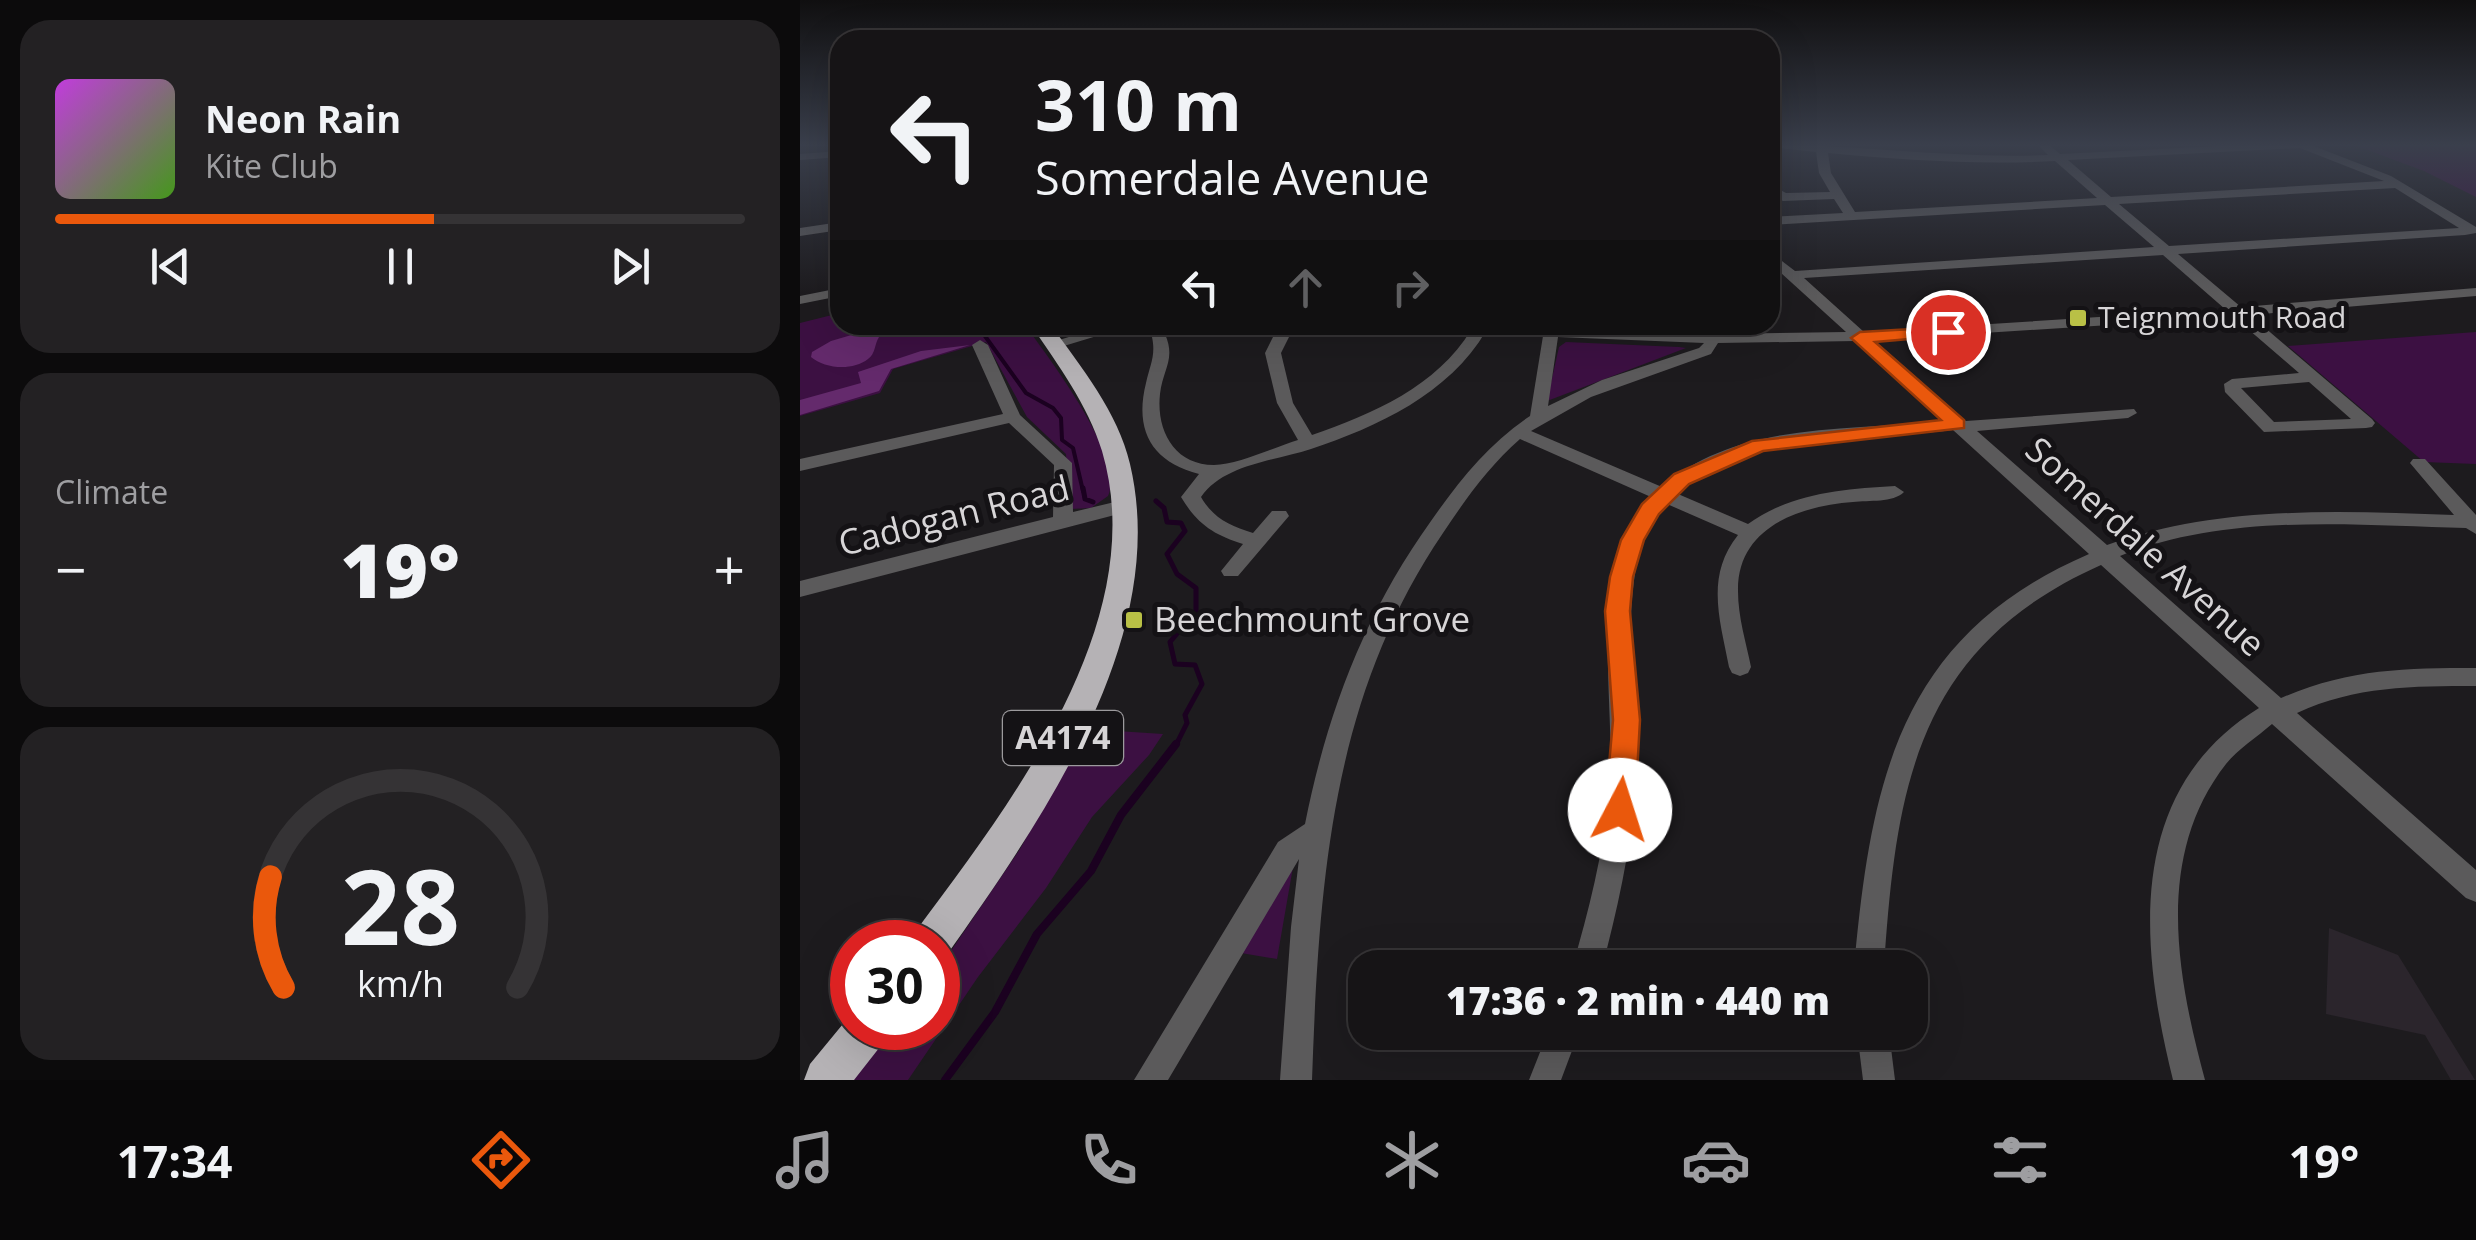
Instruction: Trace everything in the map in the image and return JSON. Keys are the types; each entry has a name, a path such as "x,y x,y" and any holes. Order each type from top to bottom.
{"highway":[{"name":"A4174","path":"947,920 1028,801 1094,671 1123,577 1127,535 1117,464 1107,433 1054,344"},
{"path":"826,1080 850,1050"}],"street":[{"path":"1780,195 1825,195"},
{"path":"1836,195 1851,216"},
{"path":"2102,195 2366,423 2270,428 2231,388 2243,382 2312,377"},
{"path":"1780,220 2204,195"},
{"path":"2417,195 2456,218 2472,235"},
{"path":"800,232 830,228"},
{"path":"1780,275 2433,233 2472,235"},
{"name":"Somerdale Avenue","path":"1780,265 2476,888"},
{"path":"1571,335 1711,342 1860,338 2476,292"},
{"path":"800,300 830,294"},
{"path":"1054,344 1089,335"},
{"path":"1054,344 1074,351 1103,335"},
{"path":"1282,335 1273,353 1284,403 1310,444"},
{"path":"1257,541 1214,528 1200,516 1192,496 1203,480 1217,471 1349,429 1423,388 1456,361 1475,335"},
{"path":"1539,418 1538,401 1550,360 1551,335"},
{"path":"1160,338 1164,356 1149,374 1151,418 1161,447 1175,460 1217,471"},
{"path":"1296,1080 1304,909 1313,833 1356,679 1394,595 1448,510 1518,432 1592,389 1705,350 1711,342"},
{"path":"980,345 1014,416 1063,463 1063,522"},
{"path":"1592,950 1606,904 1624,777 1626,720 1617,611 1622,577 1632,540 1664,495 1708,464 1759,445 2128,413"},
{"path":"800,465 1014,416"},
{"path":"1518,432 1750,532"},
{"path":"2418,463 2475,524"},
{"path":"1740,667 1728,586 1735,554 1750,532 1794,505 1844,495 1895,492"},
{"name":"Cadogan Road","path":"800,589 1124,506"},
{"path":"1230,571 1279,516"},
{"path":"1871,950 1880,850 1891,794 1907,746 1928,703 1954,665 1996,620 2065,570 2102,553 2170,532 2258,520 2475,524"},
{"path":"2190,1080 2175,1034 2164,970 2160,913 2167,858 2181,810 2201,773 2228,741 2277,708 2325,690 2367,681 2476,677"},
{"path":"1150,1080 1288,850 1313,833"},
{"path":"1544,1080 1556,1050"},
{"path":"1875,1050 1879,1080"}],"shaded area":[{"path":"830,316 830,335 1032,335 1096,434 1111,479 1108,496 1091,508 1070,509 1066,454 1027,417 986,342 893,369 880,393 800,416 800,323"},
{"path":"2476,332 2476,464 2424,462 2288,346"},
{"path":"851,335 879,337 868,359 839,367 811,357 812,352"},
{"path":"1566,342 1686,348 1547,401 1559,347"},
{"path":"970,345 891,369 879,391 800,415 800,400 861,383 858,372 921,351"},
{"path":"1086,729 1163,734 1149,755 1092,817 1046,888 960,1003 960,938 1020,849"},
{"path":"1293,867 1277,959 1241,953"},
{"path":"2329,928 2398,955 2475,1080 2451,1080 2425,1035 2326,1014"},
{"path":"877,1050 928,1050 908,1080 853,1080"}],"waterway":[{"path":"984,335 1026,393 1053,408 1061,418 1062,440 1073,448 1083,491"},
{"path":"1083,488 1085,499 1093,502"},
{"path":"1156,501 1164,508 1167,522 1181,523 1185,531 1167,554 1177,574 1196,588 1196,611 1170,642 1175,664 1195,665 1202,684 1185,715 1187,723 1175,747"},
{"path":"945,1080 995,1012 1037,934 1091,871 1121,815 1176,744"}],"place":[{"name":"Teignmouth Road","path":"2078,318"},
{"name":"Beechmount Grove","path":"1134,620"}],"route":[{"path":"1620,810 1626,720 1617,611 1632,540 1650,509 1682,479 1708,464 1759,445 1957,424 1860,338 1948,332"}]}
